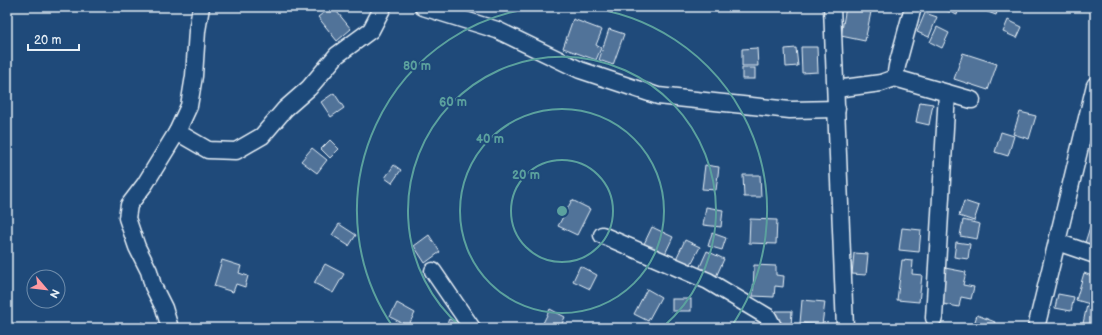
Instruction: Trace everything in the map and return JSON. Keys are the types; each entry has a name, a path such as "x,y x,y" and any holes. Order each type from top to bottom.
{"street":[{"path":"170,328 164,308 153,286 149,271 137,247 127,218 129,204 145,184 177,132 189,106 194,76 200,7"},
{"path":"177,132 208,150 229,151 236,151 262,136 285,109 309,88 337,55 371,30 382,7"},
{"path":"423,7 497,30 580,70 658,96 790,110 837,108"},
{"path":"832,7 845,328"},
{"path":"895,78 913,7"},
{"path":"836,89 881,83 895,78 972,100"},
{"path":"1036,328 1095,85"},
{"path":"934,318 947,93"},
{"path":"602,235 708,281 768,317 774,328"},
{"path":"1056,242 1095,255"},
{"path":"433,270 472,328"}],"building":[{"path":"333,7 351,29 337,41 318,17"},
{"path":"846,7 871,12 865,41 841,36"},
{"path":"938,7 959,7 957,15"},
{"path":"974,7 999,7 996,15"},
{"path":"925,13 937,17 929,37 917,32"},
{"path":"573,19 602,30 596,45 601,48 596,60 563,48"},
{"path":"1008,20 1022,27 1017,38 1003,32"},
{"path":"937,27 949,33 942,48 930,42"},
{"path":"609,29 624,34 613,65 599,60"},
{"path":"801,47 817,47 818,72 802,73"},
{"path":"757,48 758,66 742,66 742,49"},
{"path":"796,48 798,66 786,67 785,49"},
{"path":"963,53 997,64 988,90 954,79"},
{"path":"742,68 755,68 755,79 742,79"},
{"path":"334,93 344,108 331,117 321,102"},
{"path":"920,102 933,104 929,125 916,122"},
{"path":"1020,112 1036,116 1029,139 1013,134"},
{"path":"1001,132 1014,136 1008,156 995,152"},
{"path":"330,140 339,149 330,158 321,149"},
{"path":"312,148 327,160 317,173 301,161"},
{"path":"394,165 401,170 392,183 385,178"},
{"path":"705,165 719,167 716,190 702,189"},
{"path":"743,175 760,175 761,197 744,197"},
{"path":"572,200 590,209 577,235 558,226"},
{"path":"964,201 979,206 974,221 959,216"},
{"path":"706,207 723,210 721,227 703,225"},
{"path":"750,219 777,220 776,244 749,243"},
{"path":"963,220 980,224 977,239 960,236"},
{"path":"339,224 356,235 349,246 332,235"},
{"path":"652,227 673,237 664,256 643,246"},
{"path":"1090,227 1095,228 1095,249 1084,246"},
{"path":"902,228 921,230 919,252 899,250"},
{"path":"712,233 726,238 722,250 708,246"},
{"path":"429,235 440,252 425,263 414,246"},
{"path":"685,240 700,247 689,268 675,261"},
{"path":"956,242 970,244 968,259 954,257"},
{"path":"707,251 724,259 715,279 698,271"},
{"path":"854,253 868,254 866,275 852,274"},
{"path":"222,260 241,266 239,273 248,276 245,287 236,284 233,292 214,286"},
{"path":"902,260 913,261 912,274 922,275 919,302 897,300"},
{"path":"325,264 344,274 333,293 314,283"},
{"path":"754,265 776,266 776,275 784,276 783,287 775,286 774,297 753,296"},
{"path":"580,266 597,275 590,289 573,281"},
{"path":"945,268 966,272 963,285 974,287 971,299 961,297 959,307 938,303"},
{"path":"1084,273 1095,277 1095,286 1090,304 1076,300"},
{"path":"647,289 661,297 648,321 634,314"},
{"path":"1058,294 1074,297 1071,311 1055,308"},
{"path":"672,299 691,299 691,311 672,311"},
{"path":"802,300 825,302 822,325 800,323"},
{"path":"397,303 415,313 408,326 390,317"},
{"path":"1087,305 1095,307 1095,328 1082,328"},
{"path":"550,309 565,317 560,328 552,328 543,323"},
{"path":"776,311 792,311 791,327 776,326"},
{"path":"977,315 995,322 993,328 973,327"},
{"path":"449,319 463,324 461,328 445,328"},
{"path":"142,322 148,325 147,328 139,328"}]}
